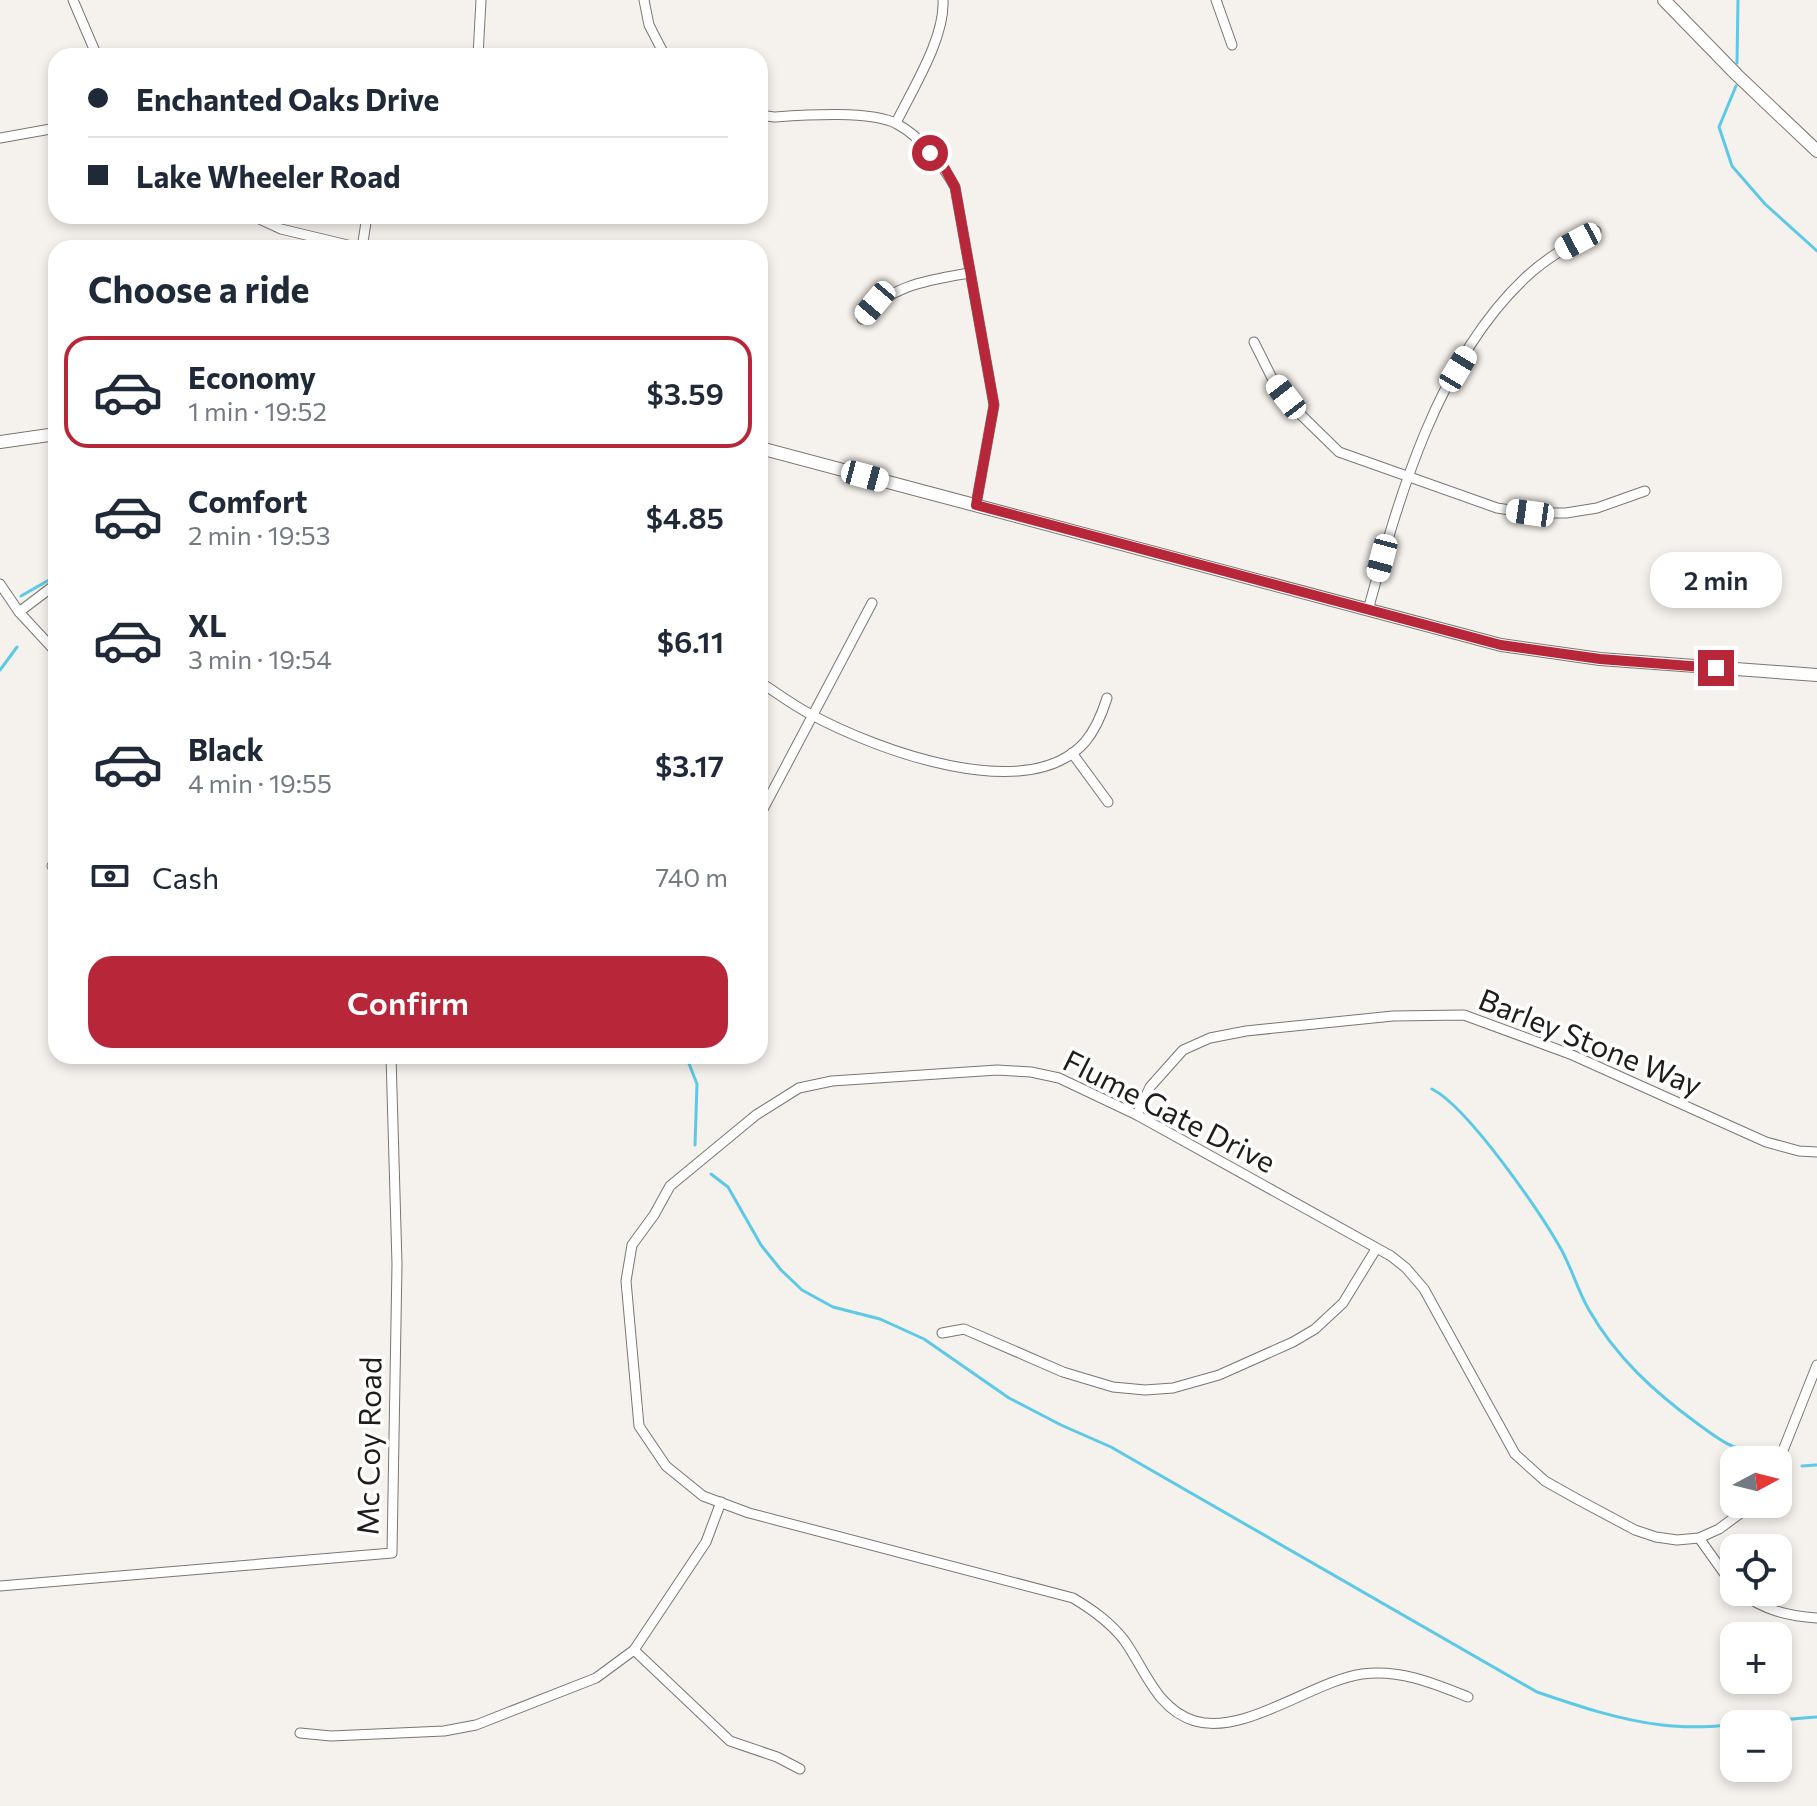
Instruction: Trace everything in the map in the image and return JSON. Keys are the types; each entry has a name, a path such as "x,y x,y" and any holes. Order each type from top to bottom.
{"street":[{"path":"73,0 94,48"},
{"path":"478,48 481,0"},
{"path":"644,0 649,25 661,48"},
{"path":"896,123 935,41 944,12 943,0"},
{"path":"1216,0 1232,45"},
{"path":"1664,0 1817,151"},
{"path":"768,116 857,116 896,123 943,165 955,187 994,405 976,505"},
{"path":"0,138 48,129"},
{"path":"270,224 327,240"},
{"path":"1368,610 1408,476 1458,369 1482,330 1526,276 1561,250 1596,231"},
{"path":"862,319 875,303 911,283 969,273"},
{"path":"1254,342 1275,384 1296,410 1339,452 1497,508 1530,513 1566,513 1597,508 1645,491"},
{"path":"0,442 48,435"},
{"path":"768,450 1461,635 1542,652 1652,664 1817,675"},
{"path":"0,584 19,612 48,643"},
{"path":"19,612 48,590"},
{"path":"768,800 872,603"},
{"path":"768,687 812,715 916,756 985,772 1008,773 1031,770 1072,753 1085,742 1100,719 1107,698"},
{"path":"1072,753 1108,802"},
{"name":"Barley Stone Way","path":"1137,1115 1150,1087 1183,1050 1210,1038 1246,1031 1393,1016 1464,1015 1570,1054 1766,1142 1799,1151 1817,1152"},
{"name":"Mc Coy Road","path":"0,1586 392,1553 397,1264 391,1064"},
{"name":"Flume Gate Drive","path":"1468,1697 1417,1677 1386,1672 1359,1674 1228,1723 1195,1721 1173,1710 1155,1690 1124,1640 1099,1613 1073,1598 749,1513 703,1496 666,1466 639,1426 626,1281 632,1245 670,1186 756,1115 799,1088 832,1081 997,1070 1059,1078 1137,1115 1406,1268 1424,1289 1515,1454 1531,1470 1566,1493 1635,1530 1656,1537 1677,1540 1699,1538 1736,1518"},
{"path":"942,1333 964,1329 1063,1372 1113,1387 1145,1390 1173,1388 1219,1375 1315,1329 1343,1303 1376,1249"},
{"path":"1785,1446 1817,1365"},
{"path":"300,1733 345,1736 444,1731 476,1725 596,1678 634,1650 706,1542 721,1502"},
{"path":"1699,1538 1720,1567"},
{"path":"1763,1606 1795,1617 1817,1618"},
{"path":"634,1650 730,1741 777,1757 800,1769"}],"waterway":[{"path":"1737,63 1738,0"},
{"path":"1736,86 1719,127 1732,166 1765,204 1817,251"},
{"path":"21,596 48,581"},
{"path":"0,670 17,647"},
{"path":"689,1064 697,1084 695,1145"},
{"path":"1432,1089 1464,1116 1483,1138 1537,1211 1561,1249 1589,1310 1611,1343 1637,1373 1666,1399 1720,1440 1734,1446"},
{"path":"711,1174 728,1187 761,1245 802,1290 833,1307 880,1319 924,1339 1009,1398 1111,1447 1537,1692 1614,1716 1680,1727 1817,1717"},
{"path":"1802,1466 1817,1465"}],"route":[{"path":"930,153 943,165 955,187 994,405 976,505 1501,645 1600,659 1716,668"}]}
